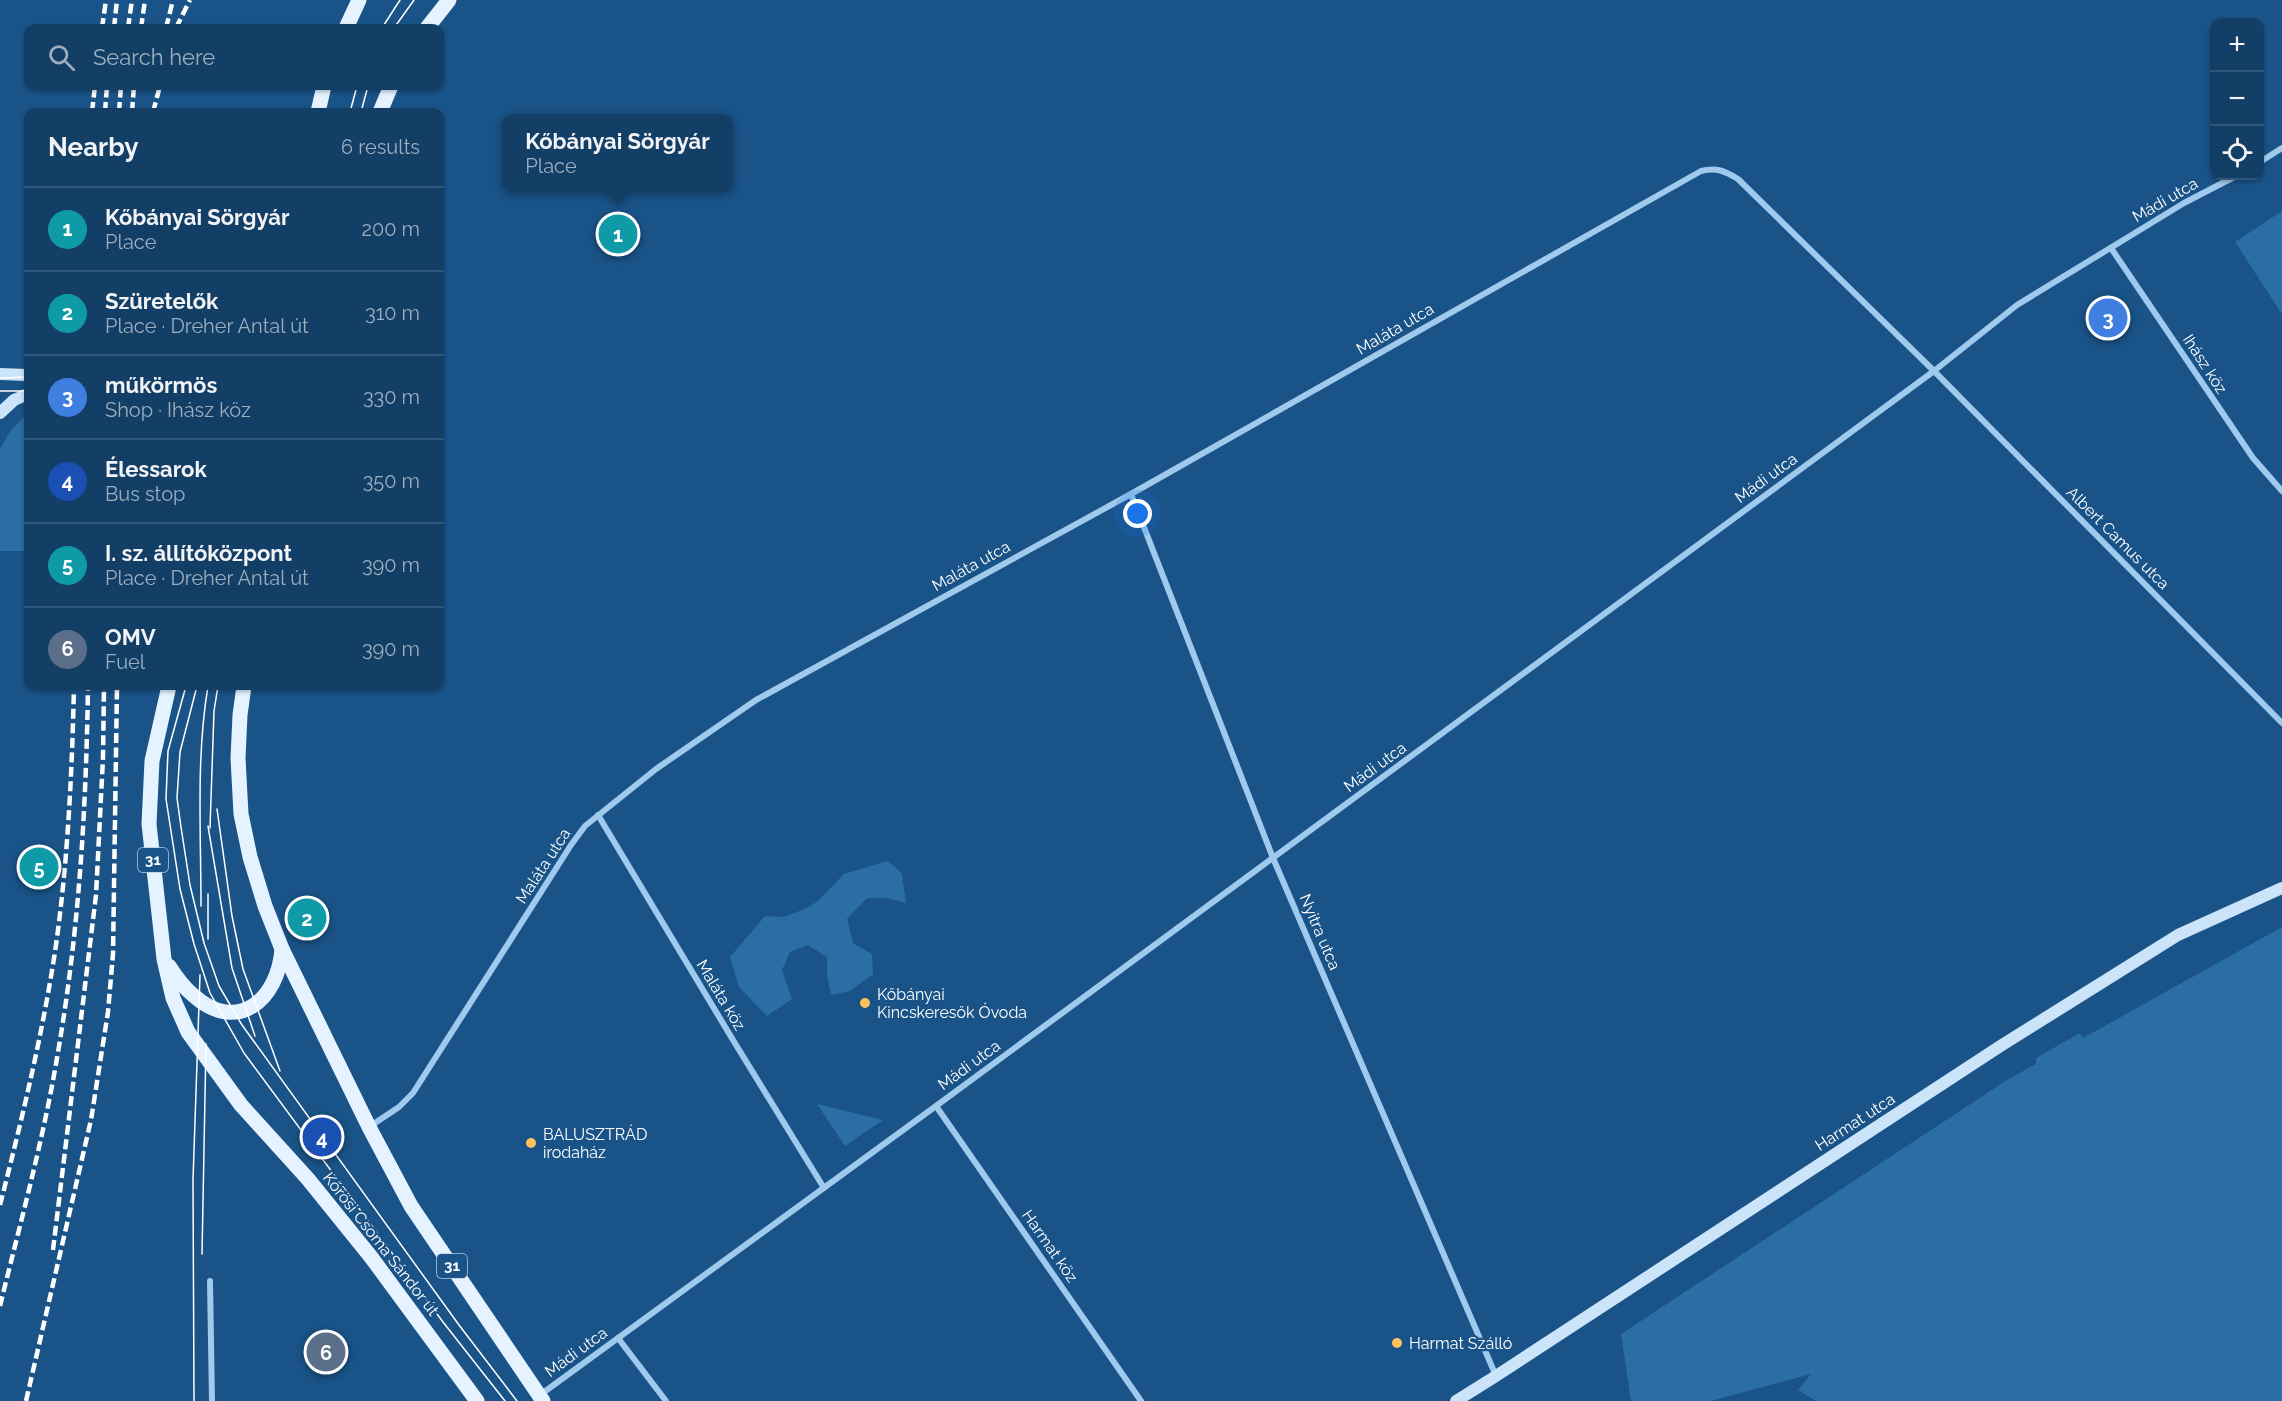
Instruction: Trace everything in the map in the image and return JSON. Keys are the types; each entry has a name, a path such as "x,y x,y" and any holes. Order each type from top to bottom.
{"main road":[{"path":"348,24 359,0"},
{"path":"430,24 446,2"},
{"path":"319,108 323,90"},
{"path":"382,108 389,90"},
{"name":"31","path":"164,959 150,824 150,796 152,761 168,690"},
{"name":"31","path":"243,690 238,758 241,814 253,867 282,949 369,1127 411,1206 541,1398"},
{"path":"164,959 179,981 199,1000 219,1010 234,1012 255,1005 264,998 275,982 281,967 282,949"},
{"name":"Kőrösi Csoma Sándor út","path":"164,959 173,998 188,1032 241,1105 308,1179 371,1257 477,1401"}],"street":[{"path":"2264,159 2282,148"},
{"name":"Albert Camus utca","path":"1711,168 1723,170 1738,179 1934,371 2282,723"},
{"name":"Maláta utca","path":"369,1127 399,1107 413,1093 585,826 672,757 756,700 1131,494 1690,177 1711,168"},
{"name":"Mádi utca","path":"541,1398 618,1338 1934,371 2017,304 2184,203 2228,180"},
{"name":"Ihász köz","path":"2111,248 2253,458 2282,491"},
{"path":"0,374 24,375"},
{"path":"0,413 14,400 24,396"},
{"name":"Nyitra utca","path":"1131,494 1273,858 1496,1376"},
{"name":"Maláta köz","path":"598,815 824,1188"},
{"name":"Harmat utca","path":"1456,1401 2002,1045 2178,935 2282,888"},
{"name":"Harmat köz","path":"936,1106 1141,1401"},
{"path":"210,1281 212,1401"},
{"path":"618,1338 666,1401"}],"shaded area":[{"path":"2282,211 2282,314 2235,242"},
{"path":"24,417 24,551 0,551 0,449 11,430"},
{"path":"888,861 902,874 906,903 887,898 867,898 847,919 853,943 872,954 873,974 850,991 831,995 827,975 827,957 808,945 790,952 782,970 792,999 767,1016 739,987 730,957 765,916 784,917 807,908 818,901 844,874"},
{"path":"2282,927 2282,1401 1816,1401 1798,1390 1811,1374 1711,1401 1631,1401 1621,1334 2007,1080 2036,1064 2036,1058 2080,1033 2083,1038"},
{"path":"817,1104 883,1120 845,1146"}],"tram line":[{"path":"385,24 400,0"},
{"path":"397,24 414,0"},
{"path":"351,108 356,90"},
{"path":"362,108 367,90"},
{"path":"0,378 24,377"},
{"path":"0,391 24,391"},
{"path":"185,690 168,751 166,799 180,889 210,993 244,1053 443,1322 505,1401"},
{"path":"196,690 180,752 177,798 190,885 204,943 219,986 242,1025 459,1325 517,1401"},
{"path":"201,906 201,768 207,690"},
{"path":"210,828 214,711 217,690"},
{"path":"217,809 232,916 243,969 280,1071"},
{"path":"208,826 232,968 255,1036"},
{"path":"208,894 208,939"},
{"path":"194,1401 193,1180 200,975"},
{"path":"202,1254 206,1044"}],"railway":[{"path":"103,24 106,0"},
{"path":"114,24 117,0"},
{"path":"129,24 132,0"},
{"path":"142,24 145,0"},
{"path":"167,24 173,0"},
{"path":"178,24 190,0"},
{"path":"92,108 95,90"},
{"path":"105,108 107,90"},
{"path":"119,108 121,90"},
{"path":"132,108 134,90"},
{"path":"154,108 159,90"},
{"path":"0,1205 31,1076 56,945 69,816 74,690"},
{"path":"0,1306 45,1120 65,1011 80,872 88,690"},
{"path":"53,1250 96,895 104,690"},
{"path":"26,1401 91,1120 108,1012 113,954 117,690"}],"place":[{"name":"Kőbányai Sörgyár","path":"618,234"},
{"name":"műkörmös","path":"2108,318"},
{"name":"I. sz. állítóközpont","path":"39,867"},
{"name":"Szüretelők","path":"307,918"},
{"name":"Kőbányai Kincskeresők Óvoda","path":"865,1003"},
{"name":"Élessarok","path":"322,1137"},
{"name":"BALUSZTRÁD irodaház","path":"531,1143"},
{"name":"Harmat Szálló","path":"1397,1343"},
{"name":"OMV","path":"326,1352"}]}
